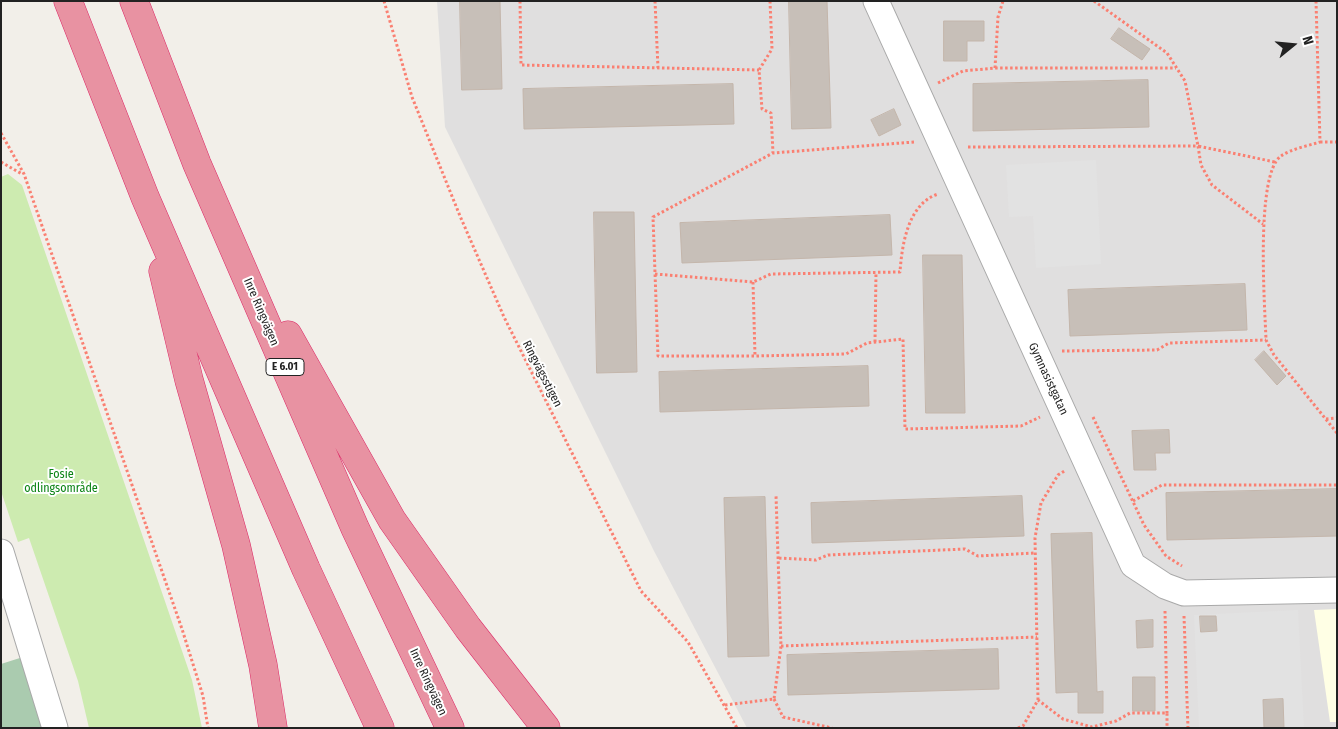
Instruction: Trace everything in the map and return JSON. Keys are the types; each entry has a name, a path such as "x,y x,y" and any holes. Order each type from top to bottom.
{"highway":[{"path":"68,1 144,197 306,569 380,728"},
{"name":"Inre Ringvägen","path":"134,1 197,164 355,528 450,728"},
{"path":"197,164 321,395 392,520 468,628 546,728"},
{"path":"144,197 189,380 236,545 263,665 273,728"}],"street":[{"name":"Gymnasistgatan","path":"876,1 1133,565 1178,583"},
{"path":"1,552 55,728"},
{"path":"1178,583 1337,590"}],"path":[{"name":"Ringvägsstigen","path":"384,1 412,97 504,318 641,591 688,642 737,728"},
{"path":"520,1 521,65 759,70"},
{"path":"655,1 658,68"},
{"path":"770,1 772,49 759,70 762,109 771,113 773,153"},
{"path":"995,68 998,17 1003,1"},
{"path":"1094,1 1167,53 1185,81 1201,165 1212,185 1263,224"},
{"path":"1316,1 1320,142"},
{"path":"938,83 963,71 995,68 1176,68"},
{"path":"933,74 941,91"},
{"path":"1,133 24,174 182,629 203,696 208,728"},
{"path":"964,139 971,156"},
{"path":"939,140 773,153 653,217 658,356 846,354 867,343 903,340 906,429 1021,426 1060,406"},
{"path":"1337,142 1320,142 1280,156 1275,162 1266,195 1263,224 1266,340 1274,355 1337,433"},
{"path":"968,147 1198,146 1275,162"},
{"path":"1,162 24,174"},
{"path":"655,274 753,282 771,274 900,272 902,245 914,215 929,197 960,187"},
{"path":"875,342 876,272"},
{"path":"753,282 755,356"},
{"path":"1062,351 1157,350 1169,343 1266,340"},
{"path":"1058,342 1067,360"},
{"path":"1092,413 1144,525 1166,556 1178,583 1188,728"},
{"path":"1326,419 1337,418"},
{"path":"1018,728 1023,726 1038,700 1035,553 1040,503 1058,475 1084,457"},
{"path":"1133,501 1162,485 1337,485"},
{"path":"776,495 781,646 774,699 783,717 832,728"},
{"path":"779,558 816,560 828,555 965,549 978,556 1035,553"},
{"path":"1167,728 1178,583"},
{"path":"781,646 1037,637"},
{"path":"724,705 774,699"},
{"path":"1038,700 1063,719 1092,727 1116,721 1130,713 1167,713"}],"shaded area":[{"path":"437,1 1337,1 1337,728 747,728 654,551 445,127"},
{"path":"1096,160 1101,264 1036,268 1033,216 1009,217 1006,165"},
{"path":"1337,609 1337,722 1330,722 1314,610"},
{"path":"1298,610 1304,728 1199,728 1194,615"},
{"path":"23,657 43,728 1,728 1,664"}],"green space":[{"name":"Fosie odlingsområde","path":"8,174 22,185 192,680 202,728 89,728 78,681 29,538 18,542 1,491 1,177"}],"building":[{"path":"460,1 500,1 502,89 462,90"},
{"path":"789,1 827,1 831,128 792,129"},
{"path":"944,21 984,21 984,41 967,41 967,61 944,61"},
{"path":"1119,28 1150,49 1142,60 1111,39"},
{"path":"1148,80 1149,127 973,131 973,84"},
{"path":"733,84 734,124 524,129 523,89"},
{"path":"894,109 901,125 879,136 871,120"},
{"path":"594,212 634,212 637,372 597,373"},
{"path":"890,215 892,255 682,263 680,223"},
{"path":"923,255 962,255 965,413 926,413"},
{"path":"1245,284 1247,330 1070,336 1068,290"},
{"path":"1264,351 1286,376 1277,385 1255,360"},
{"path":"868,366 869,406 660,412 659,372"},
{"path":"1169,430 1170,453 1155,453 1156,470 1134,470 1132,431"},
{"path":"1337,489 1337,536 1167,540 1166,493"},
{"path":"1022,496 1024,536 812,543 811,503"},
{"path":"765,497 769,656 728,657 724,498"},
{"path":"1092,533 1097,692 1103,691 1103,713 1078,713 1078,692 1056,693 1051,534"},
{"path":"1200,616 1216,616 1217,631 1201,632"},
{"path":"1153,620 1153,647 1137,648 1136,621"},
{"path":"998,649 999,689 788,695 787,655"},
{"path":"1133,677 1155,677 1155,711 1133,711"},
{"path":"1283,699 1284,728 1264,728 1263,700"}]}
